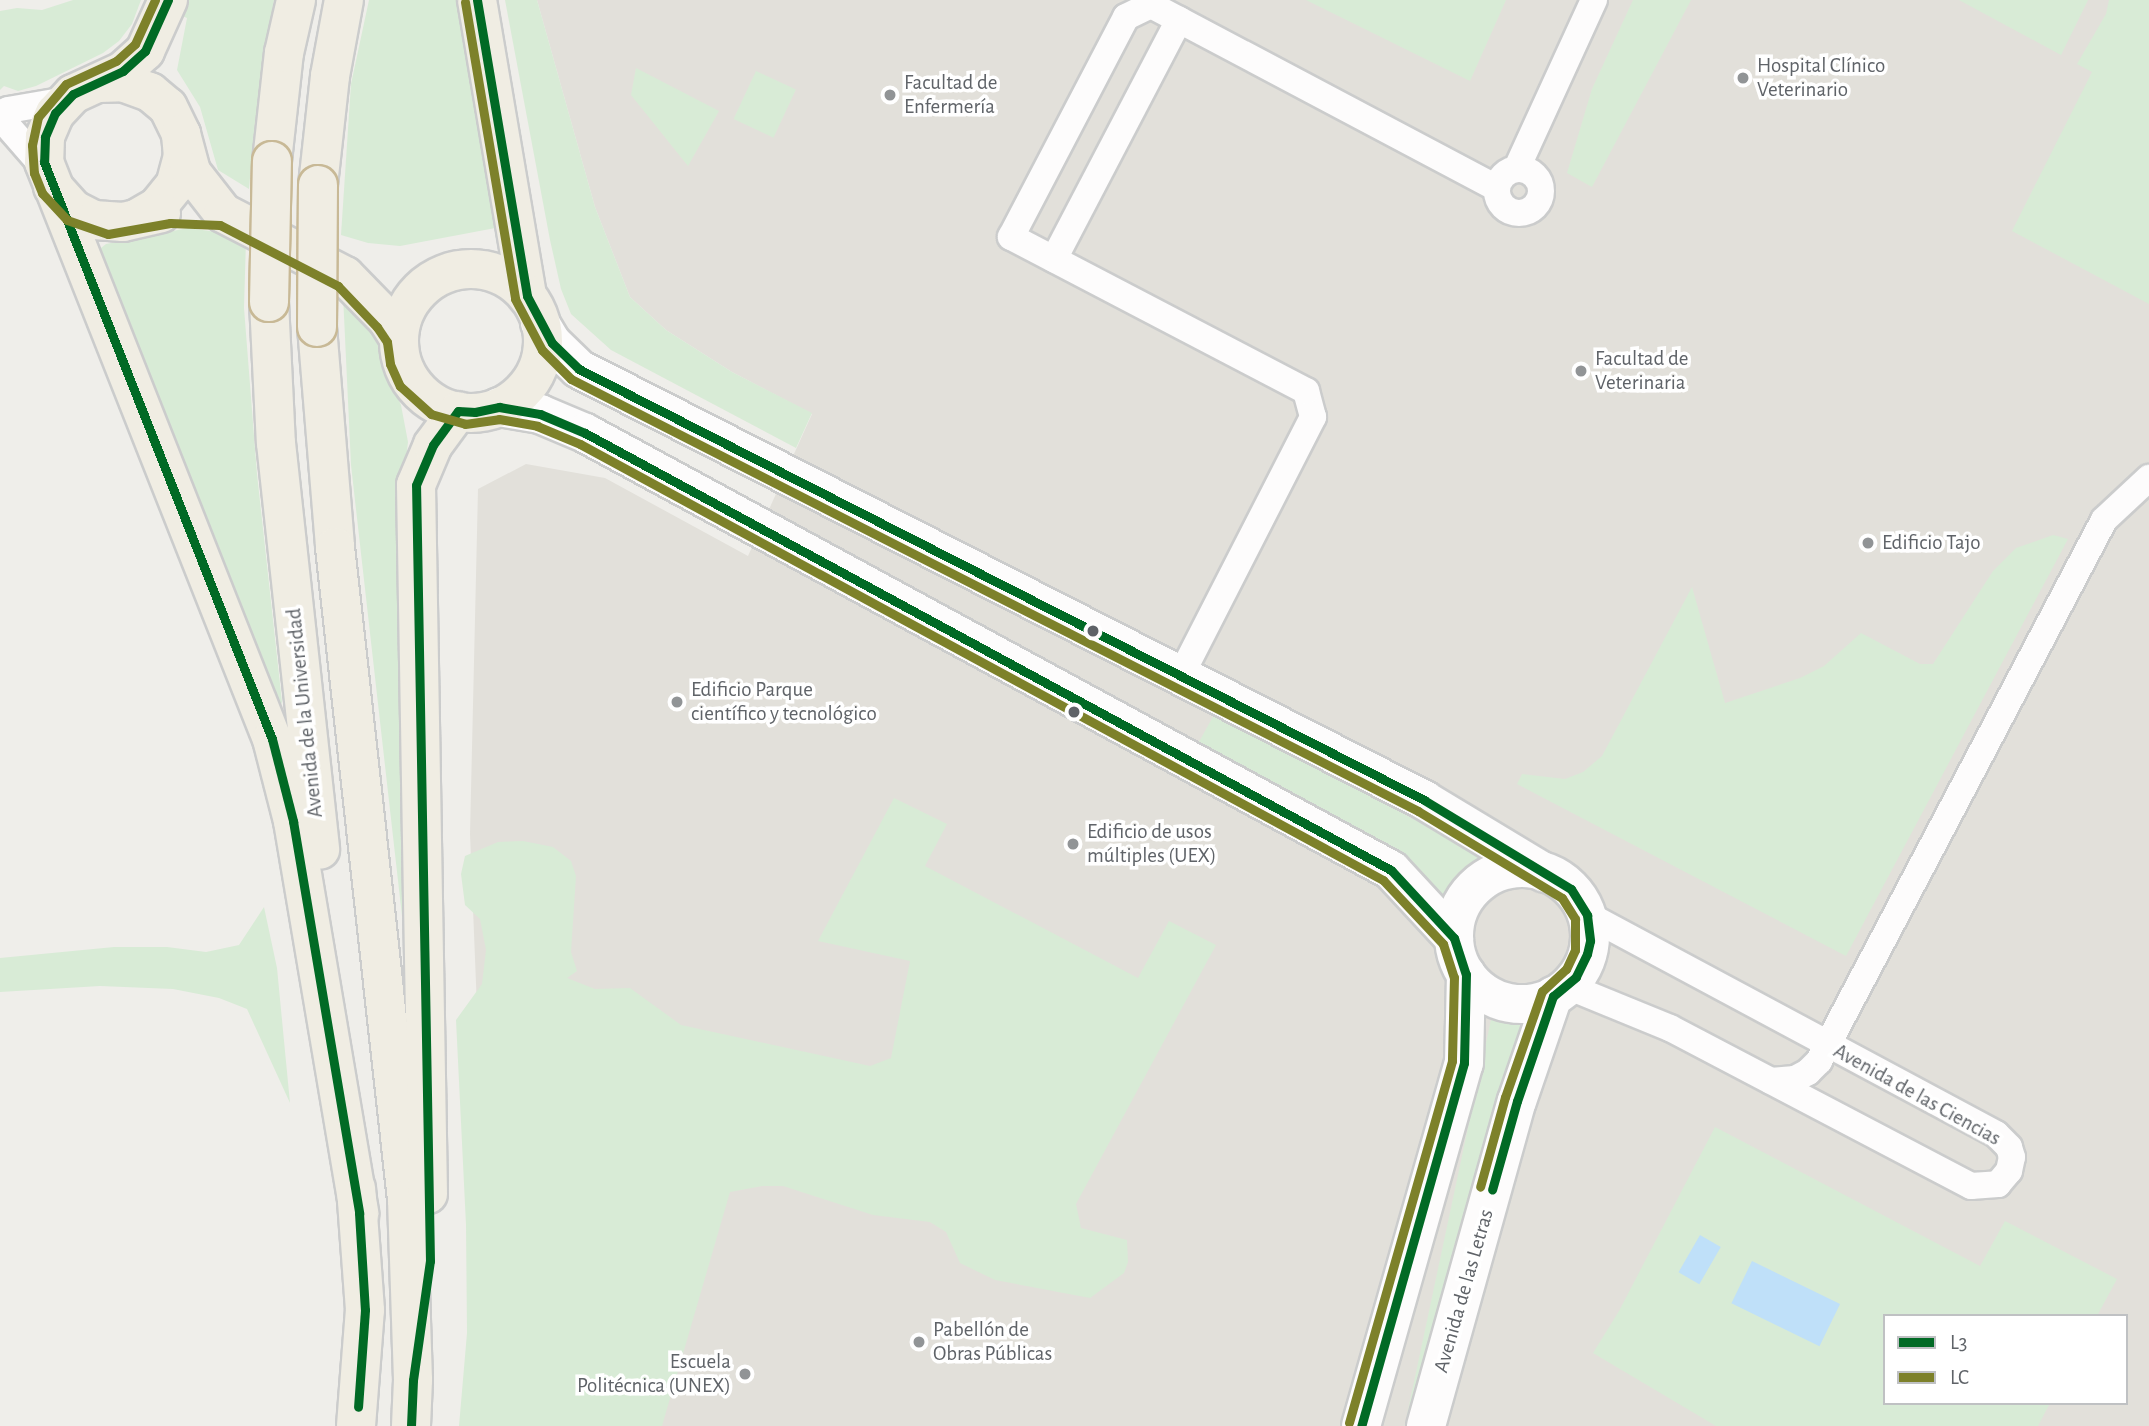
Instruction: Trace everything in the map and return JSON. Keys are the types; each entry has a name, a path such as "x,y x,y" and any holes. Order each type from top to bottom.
{"highway":[{"path":"168,0 145,51 123,71 81,89 66,100 47,128 43,154 49,178 272,738 293,821 359,1213"},
{"name":"Avenida de la Universidad","path":"296,0 284,53 272,161 269,302 276,443 359,1213 365,1310 356,1426"},
{"path":"344,0 330,76 318,184 317,327 335,547 407,1199 413,1380 411,1426"},
{"path":"99,83 129,83 150,92 167,107 181,134 191,172 223,213 345,276 387,319 399,338 404,367 415,386 437,404 458,411 475,412 499,407 517,395 535,373 542,345 533,310 477,0"},
{"path":"138,218 157,207 175,184 183,156 181,134"},
{"path":"49,178 74,210 87,217 108,222 169,211 223,213"},
{"path":"399,338 408,307 429,282 456,270 478,269 501,275 533,310"},
{"path":"345,276 429,282"},
{"path":"413,1380 429,1261 416,485 433,445 458,411"}],"main road":[{"path":"533,310 552,343 579,369 1423,800 1545,873 1571,889 1587,915 1590,941 1576,977 1560,991 1534,1002 1505,1001 1487,994 1466,974 1455,951 1456,917 1465,899 1486,878 1515,868 1545,873"},
{"path":"499,407 540,414 585,433 1391,870 1454,938"},
{"path":"1361,1426 1464,1063 1466,974"},
{"name":"Avenida de las Letras","path":"1426,1426 1517,1101 1560,991"}],"street":[{"path":"1527,172 1536,150 1542,112 1594,0"},
{"path":"1181,675 1313,418 1306,391 1012,237 1126,17 1151,5 1496,188 1504,208 1524,213 1540,198 1542,191 1527,172"},
{"path":"1054,259 1179,20"},
{"path":"49,178 0,116 8,110 66,100"},
{"path":"1496,188 1503,175 1527,172"},
{"path":"1771,1081 1795,1079 1808,1072 1819,1061 2104,520 2149,478"},
{"name":"Avenida de las Ciencias","path":"1560,991 1670,1028 1971,1186 1992,1186 2004,1179 2012,1157 2005,1141 1996,1134 1587,915"}],"shaded area":[{"path":"537,0 2149,0 2149,1426 471,1426 483,1157 470,834 478,489 526,464 605,478 748,556 812,414 732,372 666,330 630,297 595,207"}],"green space":[{"path":"73,0 141,0 132,24 119,41 103,53 36,86 18,91 4,86 0,90 0,11 17,8 42,10"},
{"path":"186,0 274,0 255,122 249,189 218,170 200,107 177,70 187,18 180,15"},
{"path":"369,0 466,0 506,226 400,246 368,243 341,235 351,84"},
{"path":"505,0 537,0 595,207 630,297 666,330 732,372 812,413 796,448 611,350 571,314 561,289 550,240"},
{"path":"1306,0 1506,0 1470,81"},
{"path":"1633,0 1691,0 1592,187 1567,173 1592,89"},
{"path":"1959,0 2088,0 2061,55"},
{"path":"2109,0 2149,0 2149,304 2012,231 2092,72 2077,64 2106,14"},
{"path":"636,68 719,111 688,166 631,95"},
{"path":"756,71 796,90 773,138 734,119"},
{"path":"188,228 224,233 246,240 244,308 257,474 282,702 279,710 96,252 106,244"},
{"path":"343,295 377,334 381,360 401,405 408,442 404,477 408,969 351,465"},
{"path":"2053,535 2068,539 1846,956 1517,784 1522,774 1565,779 1583,772 1602,756 1692,587 1725,703 1800,678 1824,666 1861,633 1920,664 1933,664 1993,571 2016,548"},
{"path":"1215,713 1488,859 1454,882 1444,900 1423,876 1397,857 1195,749"},
{"path":"894,798 947,824 925,866 1138,978 1169,921 1216,945 1076,1204 1081,1228 1127,1240 1128,1262 1124,1273 1090,1298 995,1280 960,1263 946,1232 930,1222 873,1215 783,1186 762,1186 730,1192 662,1426 459,1426 467,1333 466,1225 456,1020 482,984 486,950 480,919 465,905 461,874 465,856 498,842 523,841 553,847 571,861 576,876 571,952 577,971 567,978 595,989 630,988 681,1025 870,1066 891,1058 910,961 818,941"},
{"path":"264,907 277,968 290,1103 247,1009 219,998 173,989 100,986 0,992 0,958 114,947 167,947 206,952 239,945"},
{"path":"1492,1015 1529,1023 1443,1426 1405,1426"},
{"path":"1715,1127 1980,1266 2005,1221 2117,1279 2098,1314 1883,1314 1883,1405 2049,1405 2038,1426 1716,1426 1593,1353 1619,1311"}],"water":[{"path":"1700,1235 1721,1247 1699,1284 1678,1272"},
{"path":"1752,1261 1840,1304 1819,1346 1731,1303"}],"transit line":[{"name":"LC","path":"155,0 135,44 116,61 66,84 38,117 32,145 34,173 42,193 67,220 108,234 170,223 220,225 338,286 377,327 387,342 390,364 400,386 431,414 465,424 499,419 537,426 580,444 1383,880 1443,944 1454,977 1452,1061 1349,1423"},
{"name":"L3","path":"168,0 145,51 123,71 73,94 55,113 45,137 44,162 272,739 293,821 359,1213 365,1310 358,1407"},
{"name":"L3","path":"477,0 527,296 552,343 579,369 1424,800 1571,889 1587,915 1590,941 1587,954 1576,977 1553,996 1517,1101 1492,1190"},
{"name":"LC","path":"465,2 515,299 542,350 571,379 1418,811 1562,898 1575,919 1575,950 1566,969 1542,991 1505,1097 1480,1187"},
{"name":"L3","path":"411,1426 413,1380 430,1261 416,485 433,445 458,411 475,412 499,407 540,414 585,433 1391,870 1454,938 1466,974 1464,1063 1361,1426"}],"place":[{"name":"Hospital Clínico Veterinario","path":"1743,78"},
{"name":"Facultad de Enfermería","path":"890,95"},
{"name":"Facultad de Veterinaria","path":"1581,371"},
{"name":"Edificio Tajo","path":"1868,543"},
{"name":"Edificio Parque científico y tecnológico","path":"677,702"},
{"name":"Edificio de usos múltiples (UEX)","path":"1073,844"},
{"name":"Pabellón de Obras Públicas","path":"919,1342"},
{"name":"Escuela Politécnica (UNEX)","path":"745,1374"}]}
